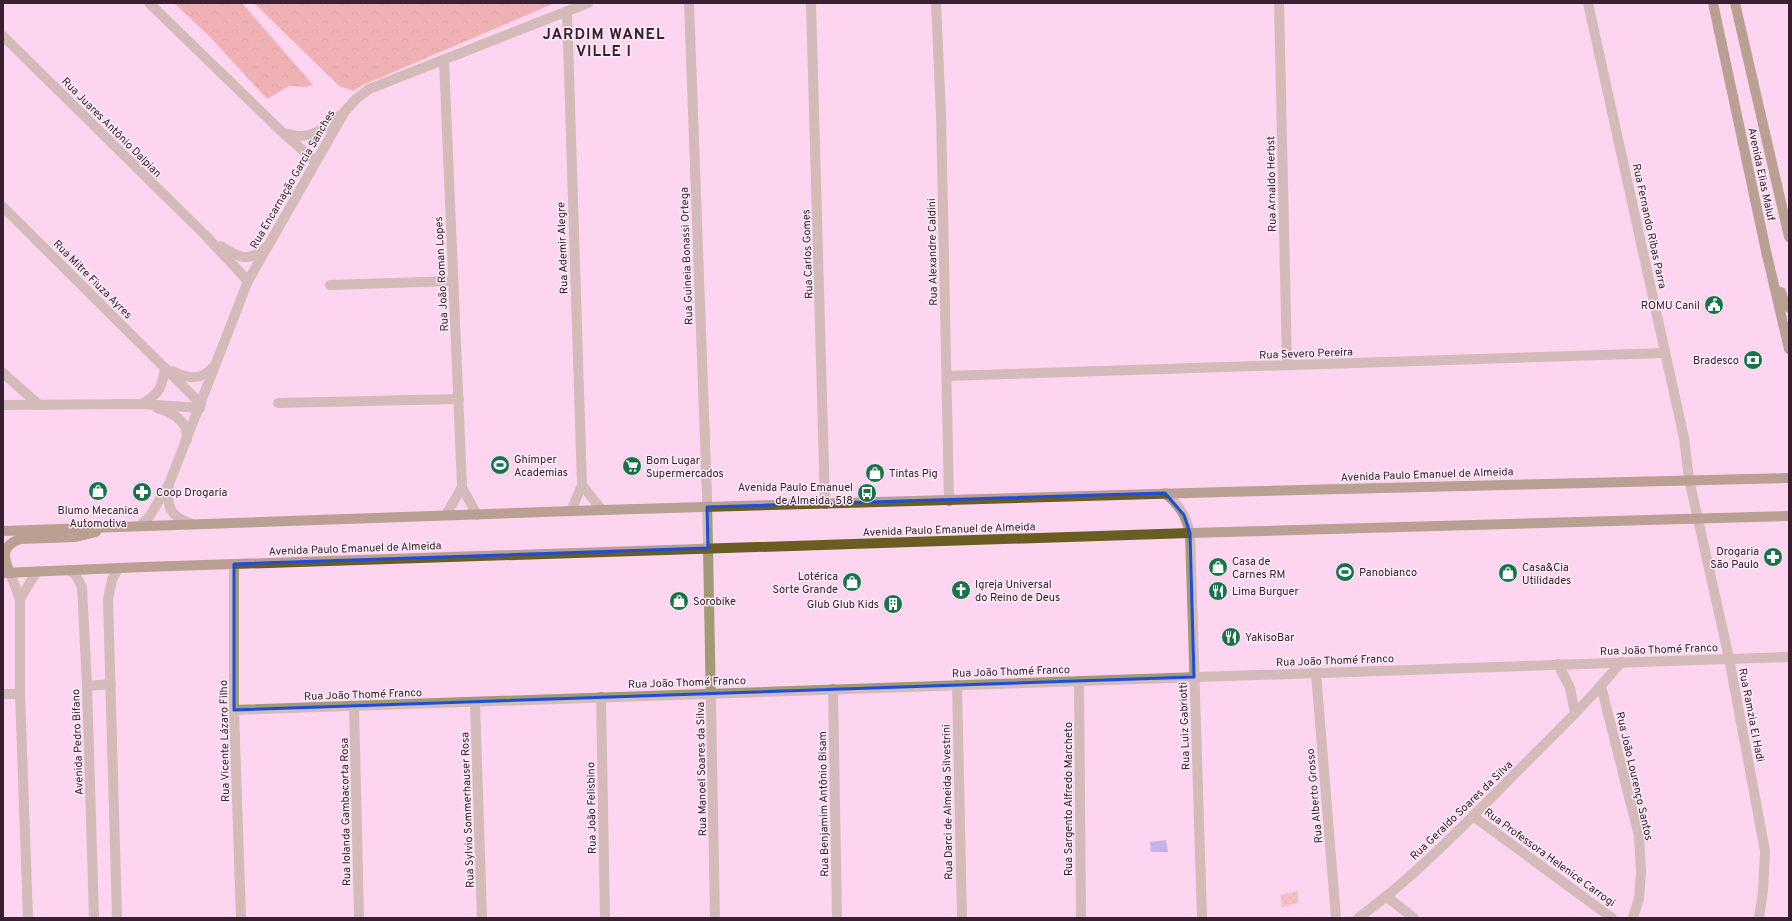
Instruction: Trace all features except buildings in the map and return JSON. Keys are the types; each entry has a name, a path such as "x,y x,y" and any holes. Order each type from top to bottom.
{"main road":[{"name":"Avenida Elias Maluf","path":"1713,3 1766,251 1789,350"},
{"name":"Avenida Elias Maluf","path":"1735,3 1789,237"},
{"path":"1766,251 1784,301 1789,308"},
{"name":"Avenida Paulo Emanuel de Almeida","path":"3,531 190,523 602,510 1689,479 1789,478"},
{"name":"Avenida Paulo Emanuel de Almeida","path":"7,573 708,548 1789,516"},
{"path":"7,573 4,554 7,547 20,539 76,537 113,527"}],"street":[{"path":"149,3 282,132 315,161"},
{"name":"Rua Encarnação Garcia Sanches","path":"140,526 149,517 169,484 201,406 248,281 315,161 345,111 369,90 588,3"},
{"name":"Rua Guineia Bonassi Ortega","path":"689,3 708,507"},
{"name":"Rua Carlos Gomes","path":"811,3 825,504"},
{"name":"Rua Alexandre Caldini","path":"936,3 941,115 949,500"},
{"name":"Rua Arnaldo Herbst","path":"1279,3 1287,365"},
{"name":"Rua Fernando Ribas Parra","path":"1588,3 1684,438 1689,479"},
{"name":"Rua Ademir Alegre","path":"567,11 582,484 571,511"},
{"name":"Rua Juares Antônio Dalpian","path":"3,36 205,234 248,281"},
{"name":"Rua João Roman Lopes","path":"444,60 462,487 477,515"},
{"path":"282,132 296,137 315,134 345,111"},
{"name":"Rua Mitre Fiuza Ayres","path":"3,207 165,368 201,406"},
{"name":"Rua Juares Antônio Dalpian","path":"205,234 235,256 256,266"},
{"path":"235,256 247,257 258,254 268,246"},
{"path":"330,285 453,281"},
{"name":"Rua Severo Pereira","path":"947,376 1665,353"},
{"name":"Rua Mitre Fiuza Ayres","path":"165,368 181,376 196,378 209,373 217,363"},
{"path":"142,404 152,398 159,391 165,368"},
{"path":"3,373 38,404"},
{"path":"7,405 17,402 20,398 17,385"},
{"path":"278,403 459,399"},
{"path":"142,404 163,410 181,421 186,429 187,441"},
{"path":"7,405 142,404 201,406"},
{"path":"1689,479 1697,518"},
{"name":"Rua Encarnação Garcia Sanches","path":"169,484 168,495 171,510 181,520 190,523"},
{"path":"582,484 602,510"},
{"path":"446,515 462,487"},
{"path":"1165,494 1176,501 1188,523 1190,533"},
{"path":"708,507 708,548"},
{"name":"Rua Ramzia El Hadi","path":"1697,518 1729,658 1765,850 1763,891 1759,918"},
{"name":"Rua Luiz Gabriotti","path":"1190,533 1202,918"},
{"name":"Rua Manoel Soares da Silva","path":"708,548 716,918"},
{"name":"Rua Vicente Lázaro Filho","path":"234,564 234,710 241,918"},
{"path":"117,918 108,599 112,580 118,568"},
{"name":"Avenida Pedro Bifano","path":"69,570 74,574 82,587 87,686 94,918"},
{"path":"20,599 37,571"},
{"path":"7,573 20,599 20,694 28,918"},
{"name":"Rua João Thomé Franco","path":"234,710 1789,656"},
{"name":"Rua Geraldo Soares da Silva","path":"1358,918 1387,897 1473,816 1601,686 1621,662"},
{"path":"1558,664 1570,688 1575,713"},
{"name":"Rua Alberto Grosso","path":"1316,672 1336,918"},
{"name":"Rua Sargento Alfredo Marcheto","path":"1078,681 1080,918"},
{"path":"87,686 111,684"},
{"name":"Rua Darci de Almeida Silvestrini","path":"957,685 962,918"},
{"name":"Rua João Lourenço Santos","path":"1601,686 1639,836 1641,872 1639,898 1633,918"},
{"name":"Rua Benjamim Antônio Bisam","path":"832,689 837,918"},
{"path":"3,694 20,694"},
{"name":"Rua João Felisbino","path":"601,697 605,918"},
{"name":"Rua Sylvio Sommerhauser Rosa","path":"475,702 482,918"},
{"name":"Rua Iolanda Gambacorta Rosa","path":"354,706 359,918"},
{"name":"Rua Professora Helenice Carrogi","path":"1473,816 1612,918"},
{"path":"1387,897 1414,918"}],"highlighted area":[{"path":"1165,493 1184,515 1190,533 1194,677 234,710 234,564 708,548 707,507"}],"shaded area":[{"path":"1298,891 1298,903 1282,907 1281,895"}],"green space":[{"path":"174,3 242,3 313,85 306,87 289,86 267,99 210,37"},
{"path":"254,3 555,3 363,85 353,91 339,86"}],"water":[{"path":"1166,840 1168,852 1151,852 1150,842"}],"place":[{"name":"ROMU Canil","path":"1714,305"},
{"name":"Bradesco","path":"1753,360"},
{"name":"Ghimper Academias","path":"500,465"},
{"name":"Bom Lugar Supermercados","path":"632,466"},
{"name":"Tintas Pig","path":"875,473"},
{"name":"Blumo Mecanica Automotiva","path":"98,491"},
{"name":"Coop Drogaria","path":"142,492"},
{"name":"Avenida Paulo Emanuel de Almeida, 518","path":"867,493"},
{"name":"Drogaria São Paulo","path":"1773,557"},
{"name":"Casa de Carnes RM","path":"1218,567"},
{"name":"Panobianco","path":"1345,572"},
{"name":"Casa&Cia Utilidades","path":"1508,573"},
{"name":"Lotérica Sorte Grande","path":"852,582"},
{"name":"Igreja Universal do Reino de Deus","path":"961,590"},
{"name":"Lima Burguer","path":"1218,591"},
{"name":"Sorobike","path":"679,601"},
{"name":"Glub Glub Kids","path":"893,604"},
{"name":"YakisoBar","path":"1231,637"}],"district":[{"name":"JARDIM WANEL VILLE I","path":"604,42"}]}
